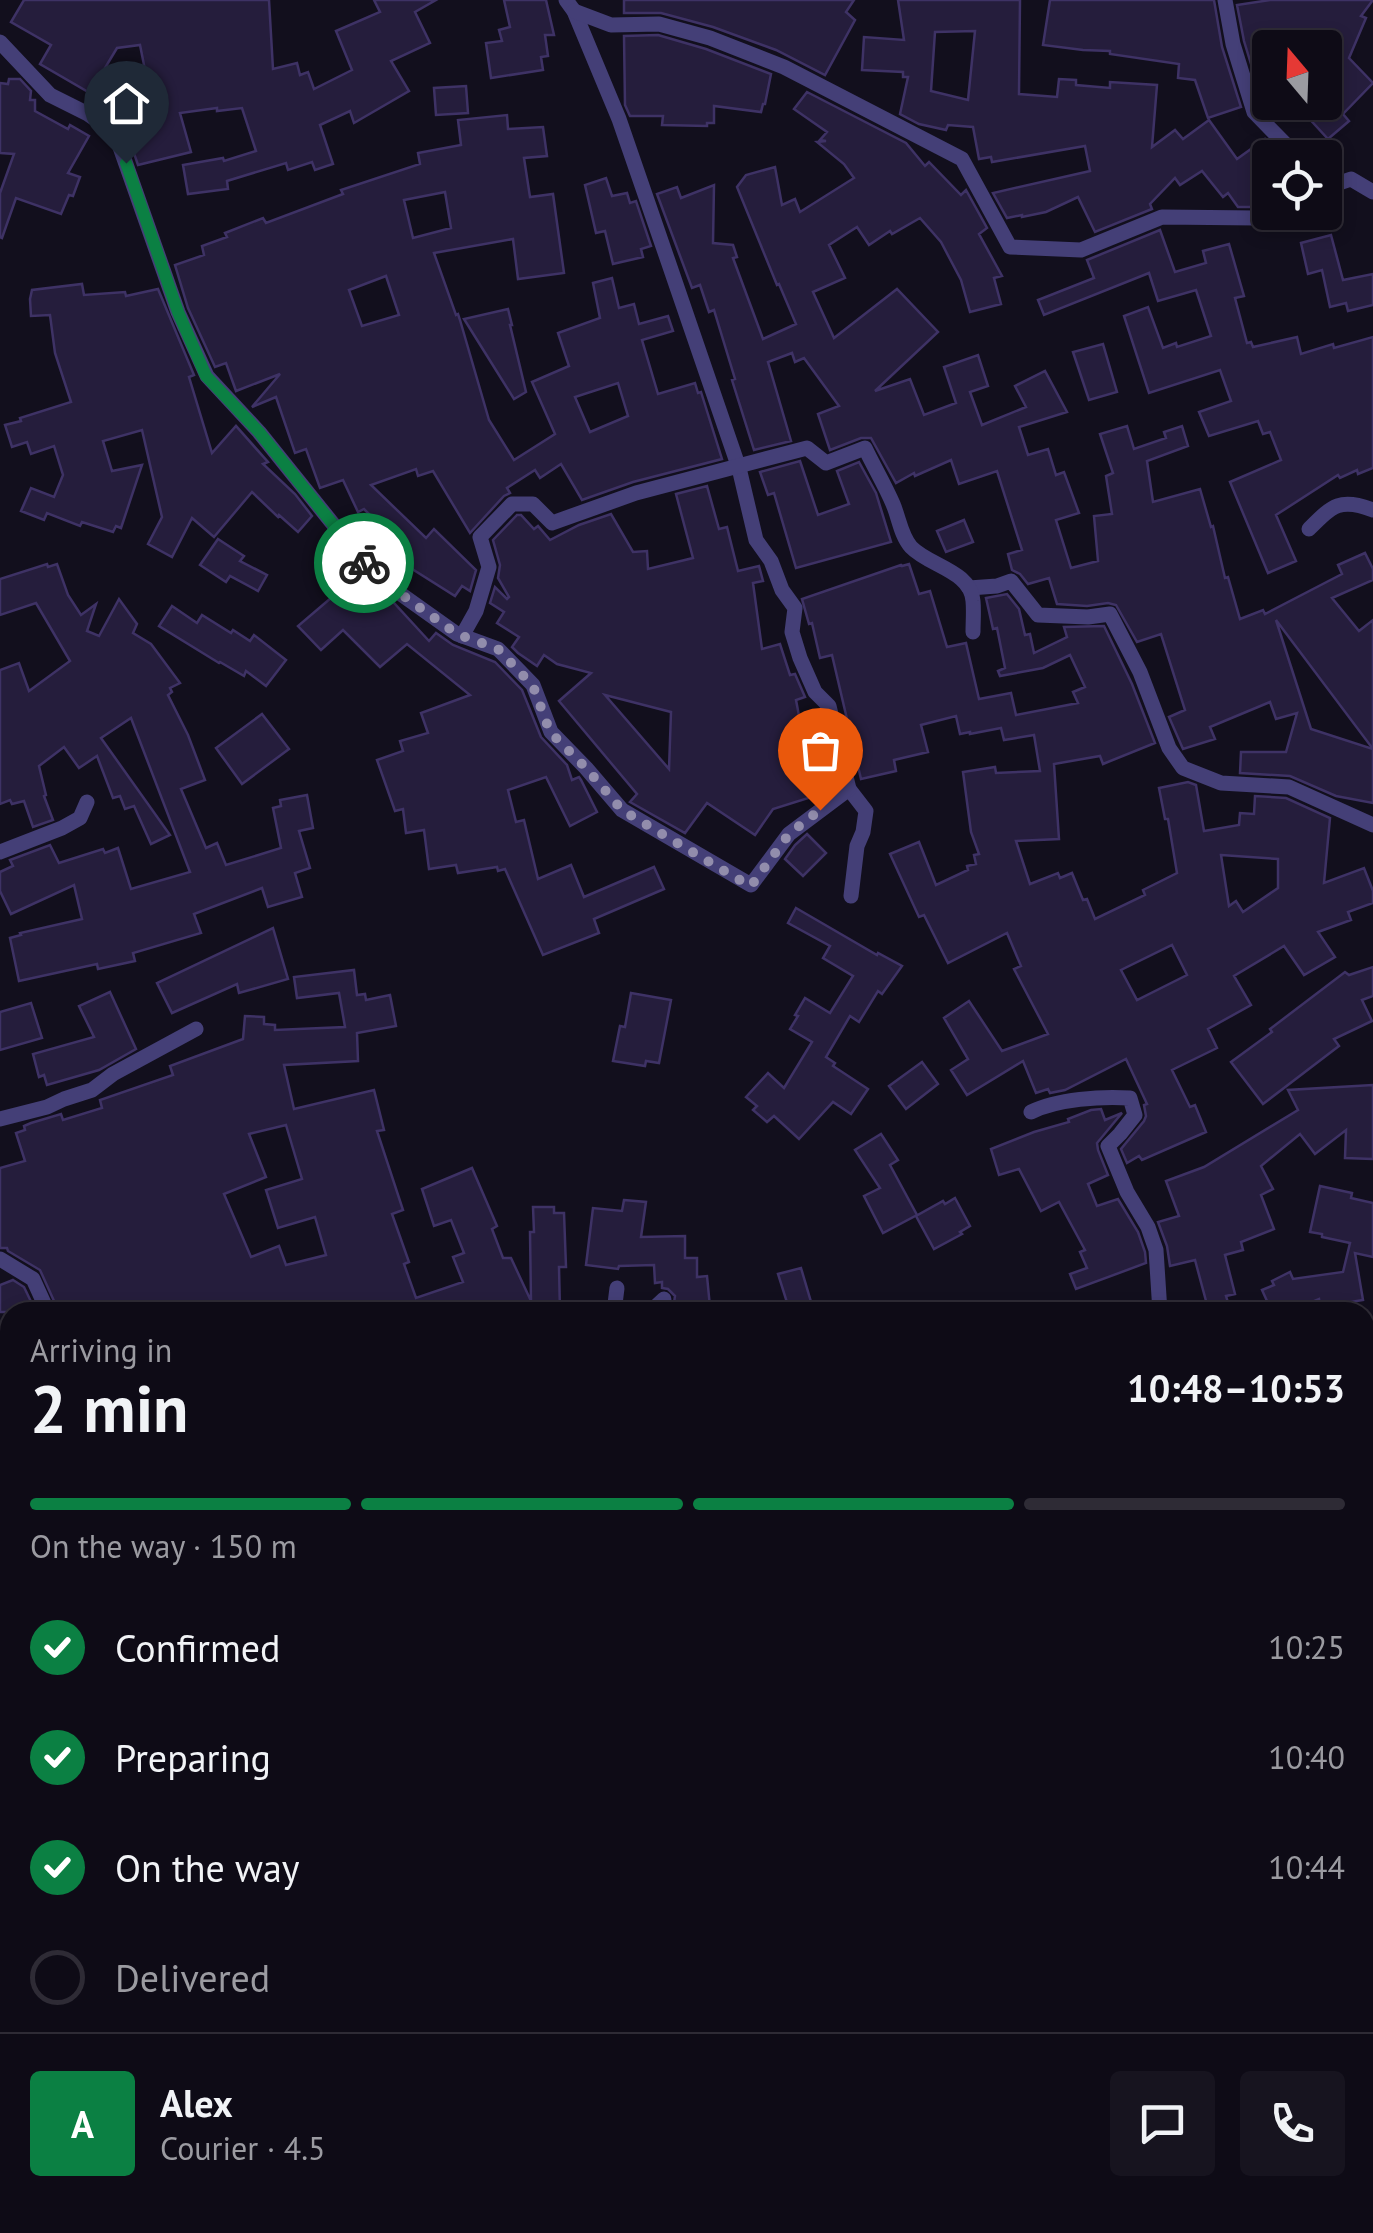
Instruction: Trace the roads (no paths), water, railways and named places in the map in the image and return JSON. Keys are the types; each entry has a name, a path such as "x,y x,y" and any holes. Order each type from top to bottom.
{"street":[{"path":"1224,0 1254,112 1282,140"},
{"path":"570,6 610,25 659,24 710,38 784,67 962,159 1010,247 1081,250 1162,217 1252,218"},
{"path":"570,6 619,120 739,468 756,540 795,608 792,632 800,658 815,692 830,706 849,789 866,811 851,896"},
{"path":"0,42 50,94 115,133 178,312 206,376 259,432 374,575 462,636 498,649 520,670 533,686 550,732 622,810 751,886 789,834 849,789"},
{"path":"1342,181 1350,179 1373,192"},
{"path":"462,636 476,611 489,566 480,537 512,504 534,504 552,523 636,493 807,448 826,463 865,448 910,547 961,578 969,588 974,598 972,632"},
{"path":"1309,529 1345,502 1373,510"},
{"path":"969,588 1012,581 1038,615 1110,614 1140,672 1169,748 1183,768 1221,783 1289,787 1373,825"},
{"path":"0,852 80,818 87,802"},
{"path":"0,1119 47,1108 92,1090 113,1074 196,1029"},
{"path":"1031,1112 1044,1105 1112,1096 1130,1098 1135,1115 1108,1146 1156,1250 1159,1302"},
{"path":"0,1260 33,1279 43,1302"},
{"path":"615,1302 617,1288"},
{"path":"661,1302 664,1299"}]}
